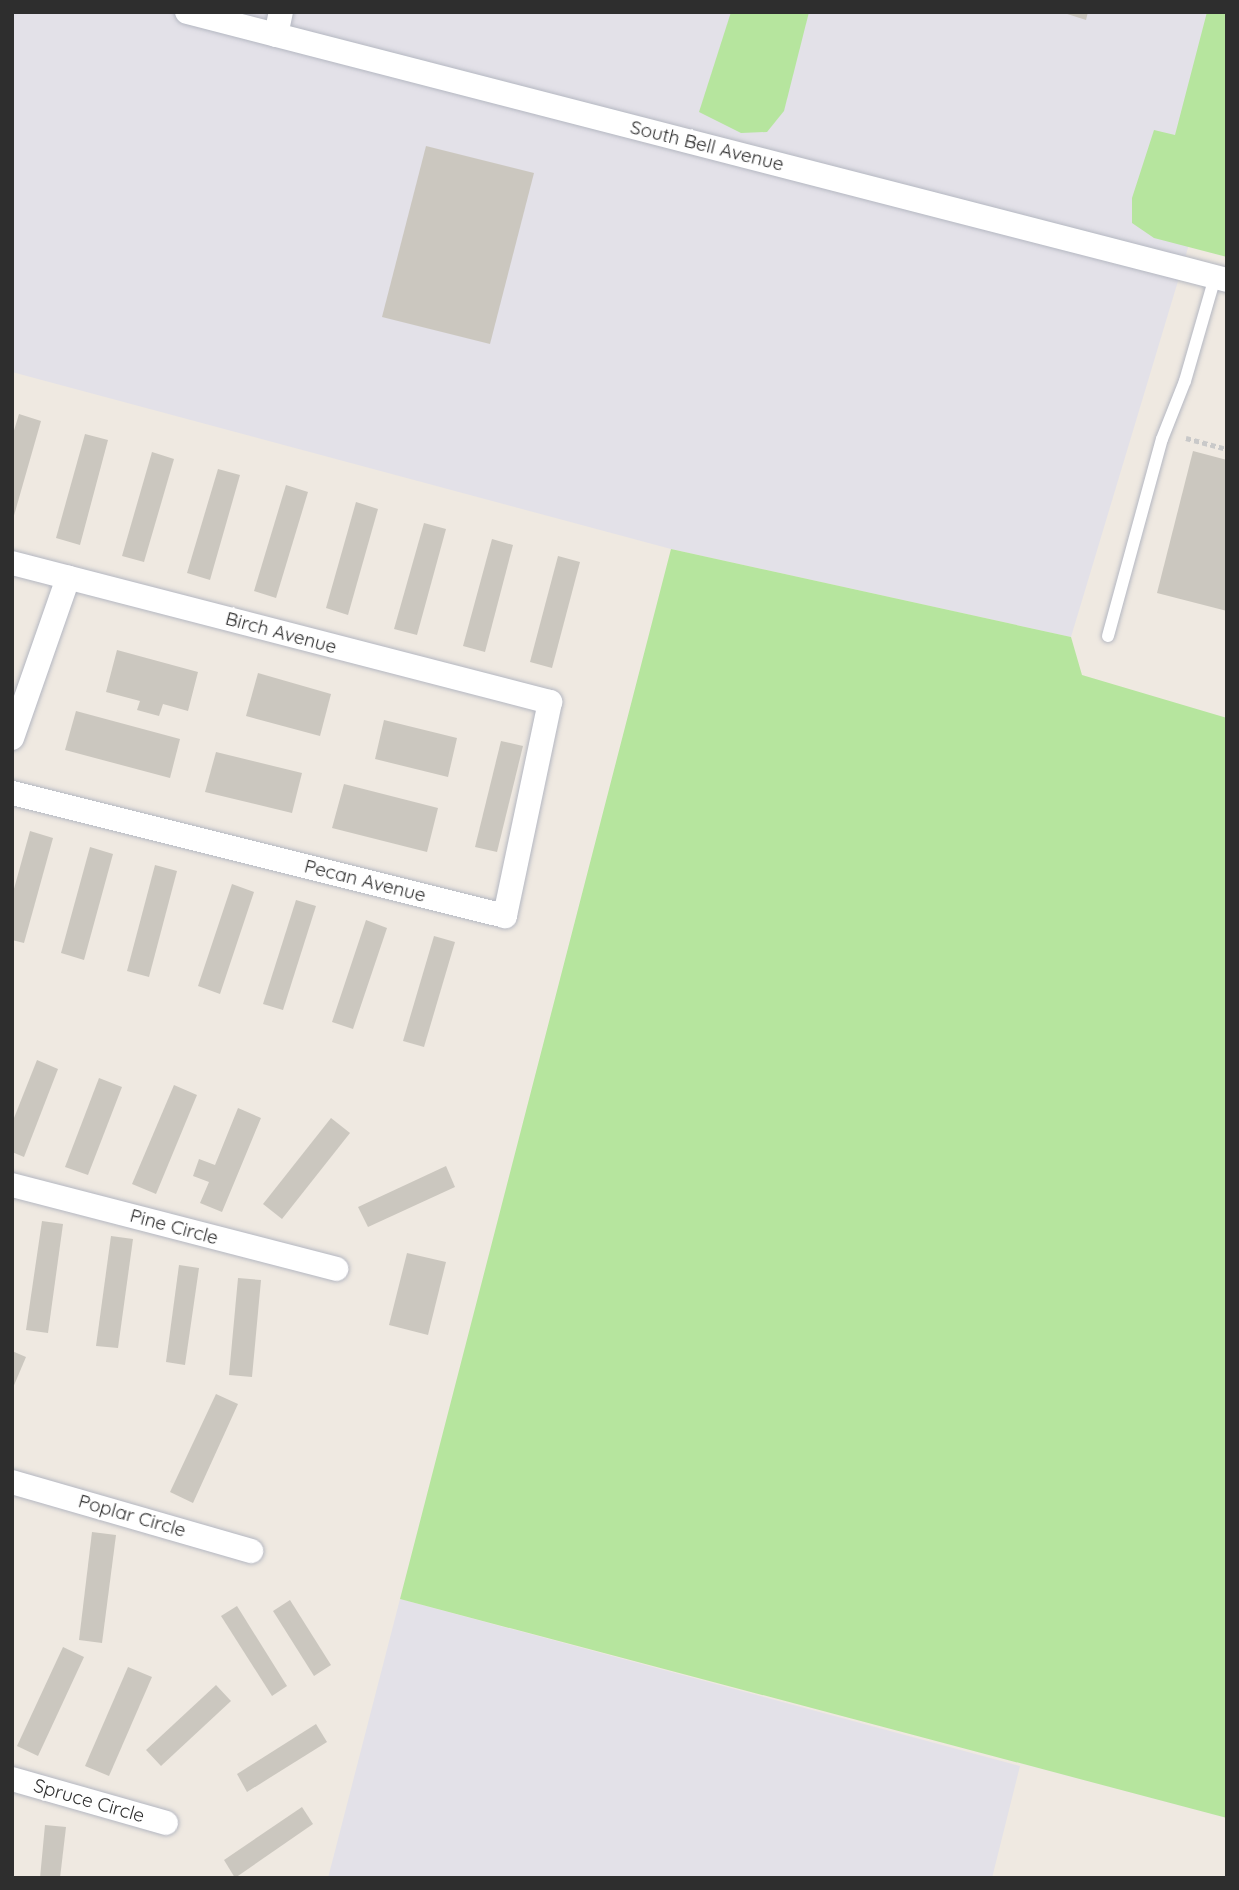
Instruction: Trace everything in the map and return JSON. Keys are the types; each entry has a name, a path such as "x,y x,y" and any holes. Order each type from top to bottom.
{"street":[{"name":"South Bell Avenue","path":"187,12 279,23 1221,279"},
{"name":"Birch Avenue","path":"12,563 550,702"},
{"path":"12,738 68,578"},
{"name":"Pecan Avenue","path":"12,793 505,916 550,702"},
{"name":"Pine Circle","path":"12,1185 336,1269"},
{"name":"Poplar Circle","path":"12,1482 251,1551"},
{"name":"Spruce Circle","path":"12,1779 166,1823"}],"lane":[{"path":"1108,636 1165,433 1221,279"}],"path":[{"path":"1165,433 1227,449"}],"shaded area":[{"path":"12,12 1227,12 1227,118 1071,637 671,549 12,372"},
{"path":"400,1599 1020,1766 992,1878 328,1878"}],"green space":[{"path":"731,12 809,12 784,111 767,132 741,133 699,112"},
{"path":"1207,12 1227,12 1227,257 1154,238 1132,223 1132,198 1154,130 1175,135"},
{"path":"671,549 1071,637 1082,675 1227,718 1227,1818 400,1599"}],"building":[{"path":"1061,12 1088,12 1086,20"},
{"path":"426,146 534,173 490,344 382,317"},
{"path":"19,414 41,421 13,519 12,437"},
{"path":"85,434 108,440 80,545 56,538"},
{"path":"1193,451 1227,460 1227,611 1157,593"},
{"path":"152,452 174,459 144,562 122,556"},
{"path":"218,469 240,475 210,580 187,573"},
{"path":"286,485 308,492 276,598 254,591"},
{"path":"356,502 378,509 348,615 326,608"},
{"path":"424,523 446,529 417,635 394,629"},
{"path":"492,539 513,545 485,652 463,646"},
{"path":"558,556 580,562 552,668 530,662"},
{"path":"117,650 198,672 188,711 163,704 159,716 137,710 140,701 106,692"},
{"path":"258,673 331,694 320,736 246,716"},
{"path":"76,711 180,739 170,778 65,750"},
{"path":"384,720 457,738 448,777 375,759"},
{"path":"501,741 523,746 497,852 475,847"},
{"path":"216,752 302,773 292,813 205,792"},
{"path":"344,784 438,808 427,852 332,828"},
{"path":"30,831 53,838 24,943 12,940 12,896"},
{"path":"90,847 113,854 84,960 61,953"},
{"path":"155,865 177,871 149,977 127,971"},
{"path":"232,884 254,892 220,994 198,986"},
{"path":"296,900 316,906 283,1010 263,1004"},
{"path":"366,920 387,928 353,1029 332,1022"},
{"path":"434,936 455,942 424,1047 403,1041"},
{"path":"37,1060 58,1069 24,1157 12,1152 12,1123"},
{"path":"99,1078 122,1087 88,1175 65,1167"},
{"path":"174,1085 197,1095 156,1194 132,1184"},
{"path":"238,1108 261,1118 222,1212 200,1203 209,1182 193,1176 199,1159 215,1165"},
{"path":"331,1118 350,1133 282,1219 263,1204"},
{"path":"446,1166 455,1187 368,1227 358,1207"},
{"path":"42,1221 63,1224 48,1333 26,1330"},
{"path":"111,1236 133,1239 118,1348 96,1346"},
{"path":"407,1253 446,1262 428,1335 389,1325"},
{"path":"179,1265 199,1268 185,1365 166,1362"},
{"path":"238,1278 261,1280 252,1377 229,1375"},
{"path":"12,1351 26,1357 12,1390"},
{"path":"216,1394 238,1404 193,1503 170,1492"},
{"path":"92,1532 116,1535 102,1643 79,1640"},
{"path":"290,1600 331,1665 314,1676 273,1611"},
{"path":"237,1606 287,1686 272,1696 221,1616"},
{"path":"63,1647 84,1657 38,1756 17,1746"},
{"path":"128,1667 152,1677 109,1776 85,1766"},
{"path":"216,1685 231,1701 161,1766 146,1750"},
{"path":"316,1724 327,1742 247,1792 237,1774"},
{"path":"302,1807 313,1824 235,1878 224,1860"},
{"path":"45,1825 66,1827 60,1878 40,1878"}]}
